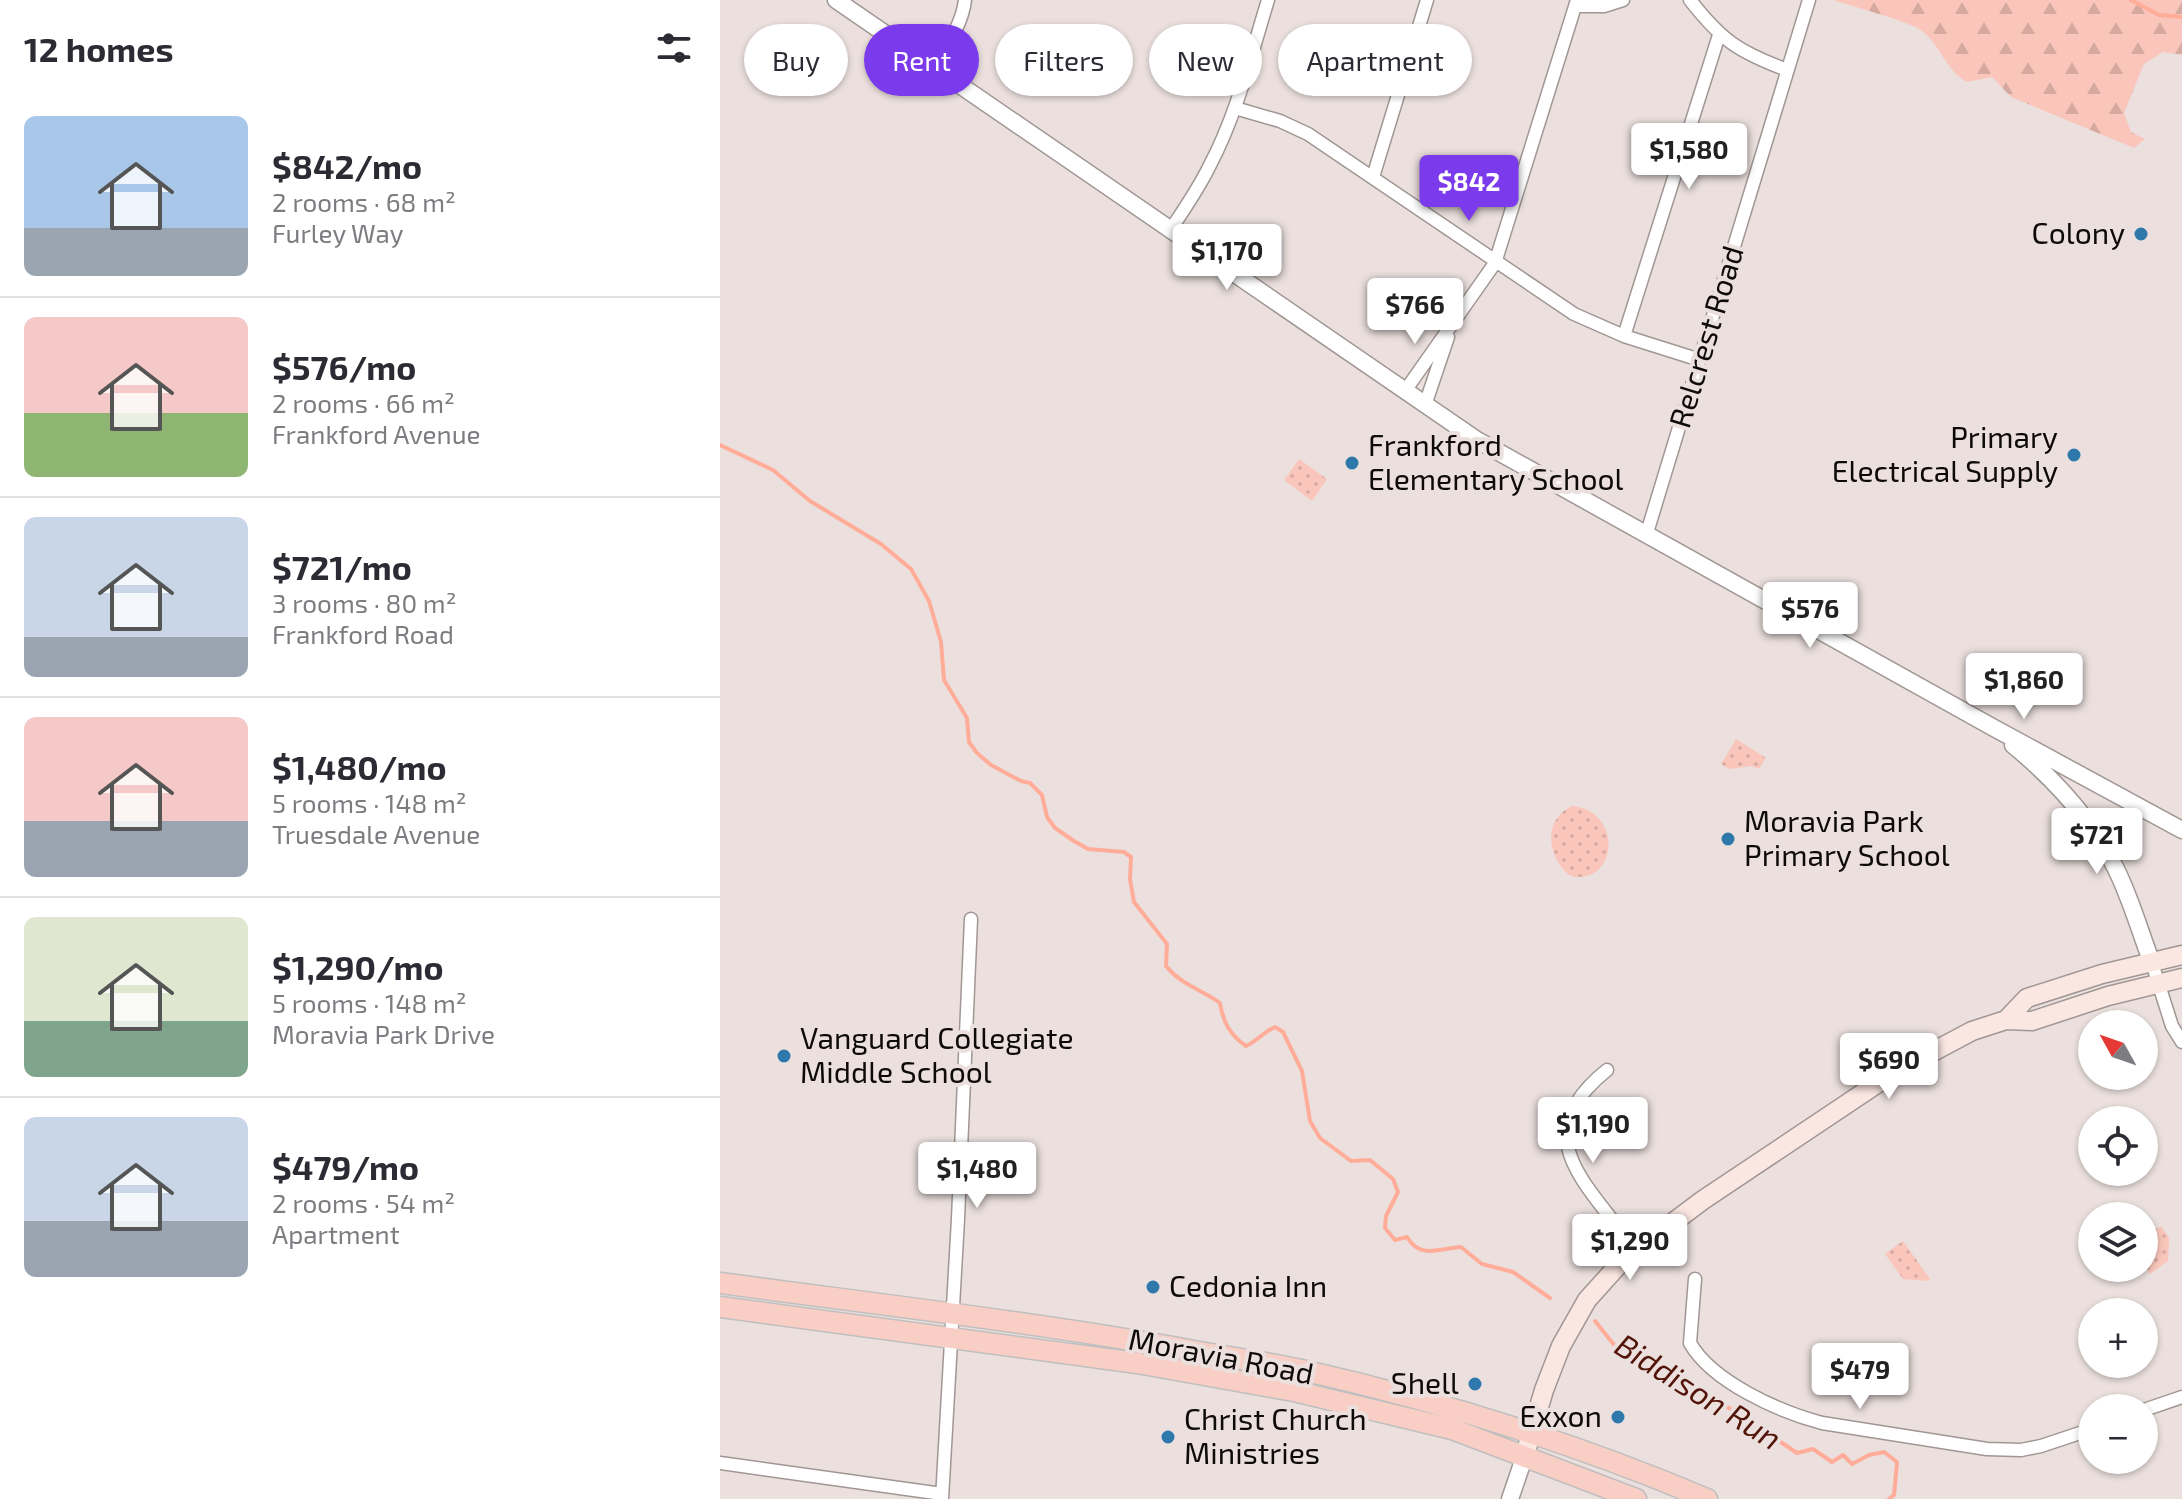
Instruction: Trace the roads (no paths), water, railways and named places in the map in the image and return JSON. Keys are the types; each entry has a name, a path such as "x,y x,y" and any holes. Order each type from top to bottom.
{"main road":[{"path":"2006,1020 2027,998 2102,974 2182,955"},
{"path":"1524,1458 1561,1346 1601,1282 1635,1251 1703,1200 1893,1073 1972,1031 2006,1020 2032,1021 2108,996 2182,978"},
{"name":"Moravia Road","path":"720,1283 952,1313 1302,1370 1400,1395 1531,1435 1662,1480 1707,1499"},
{"name":"Moravia Road","path":"720,1307 1137,1363 1294,1391 1452,1429 1636,1499"}],"street":[{"path":"836,0 872,24"},
{"path":"958,24 965,0"},
{"path":"1171,229 1210,167 1235,108 1268,0"},
{"path":"1373,177 1427,0"},
{"path":"1405,391 1495,263 1576,3 1604,6 1623,0"},
{"path":"1690,0 1719,35 1756,58 1787,70"},
{"name":"Relcrest Road","path":"1646,536 1809,0"},
{"path":"1624,336 1719,35"},
{"path":"978,96 1425,405 1510,460 2182,830"},
{"path":"1235,108 1300,129 1574,314 1624,336 1700,360"},
{"path":"1425,405 1454,323"},
{"path":"1994,728 2047,774 2082,816 2117,871 2172,1026 2182,1042"},
{"path":"2066,766 2082,816"},
{"path":"720,1463 942,1496 971,919"},
{"path":"1607,1070 1576,1100 1569,1121 1567,1144 1583,1184 1635,1251"},
{"path":"1695,1279 1690,1343 1694,1352 1718,1374 1799,1417 1987,1449 2021,1450 2078,1434"},
{"path":"2158,1405 2182,1397"},
{"path":"1510,1499 1524,1458"}],"waterway":[{"path":"2131,0 2159,15 2182,17"},
{"name":"Biddison Run","path":"720,445 773,470 810,501 881,544 911,569 929,601 941,642 944,680 967,718 969,742 991,765 1030,783 1042,795 1047,817 1055,828 1088,849 1124,852 1131,857 1130,879 1134,902 1167,944 1166,966 1185,982 1220,1003 1228,1028 1240,1042 1246,1046 1275,1027 1283,1032 1302,1071 1310,1121 1320,1138 1351,1161 1370,1160 1393,1179 1398,1192 1386,1216 1385,1228 1395,1240 1407,1237 1412,1244 1424,1250 1461,1247 1482,1264 1513,1272 1550,1298"},
{"name":"Biddison Run","path":"1595,1321 1615,1346 1641,1350 1699,1394 1733,1410 1797,1453 1813,1449 1832,1462 1843,1455 1852,1464 1869,1455 1884,1452 1897,1462 1894,1495 1889,1499"}],"place":[{"name":"Colony","path":"2141,234"},
{"name":"Primary Electrical Supply","path":"2074,455"},
{"name":"Frankford Elementary School","path":"1352,463"},
{"name":"Moravia Park Primary School","path":"1728,839"},
{"name":"Vanguard Collegiate Middle School","path":"784,1056"},
{"name":"Cedonia Inn","path":"1153,1287"},
{"name":"Shell","path":"1475,1384"},
{"name":"Exxon","path":"1618,1417"},
{"name":"Christ Church Ministries","path":"1168,1437"}]}
